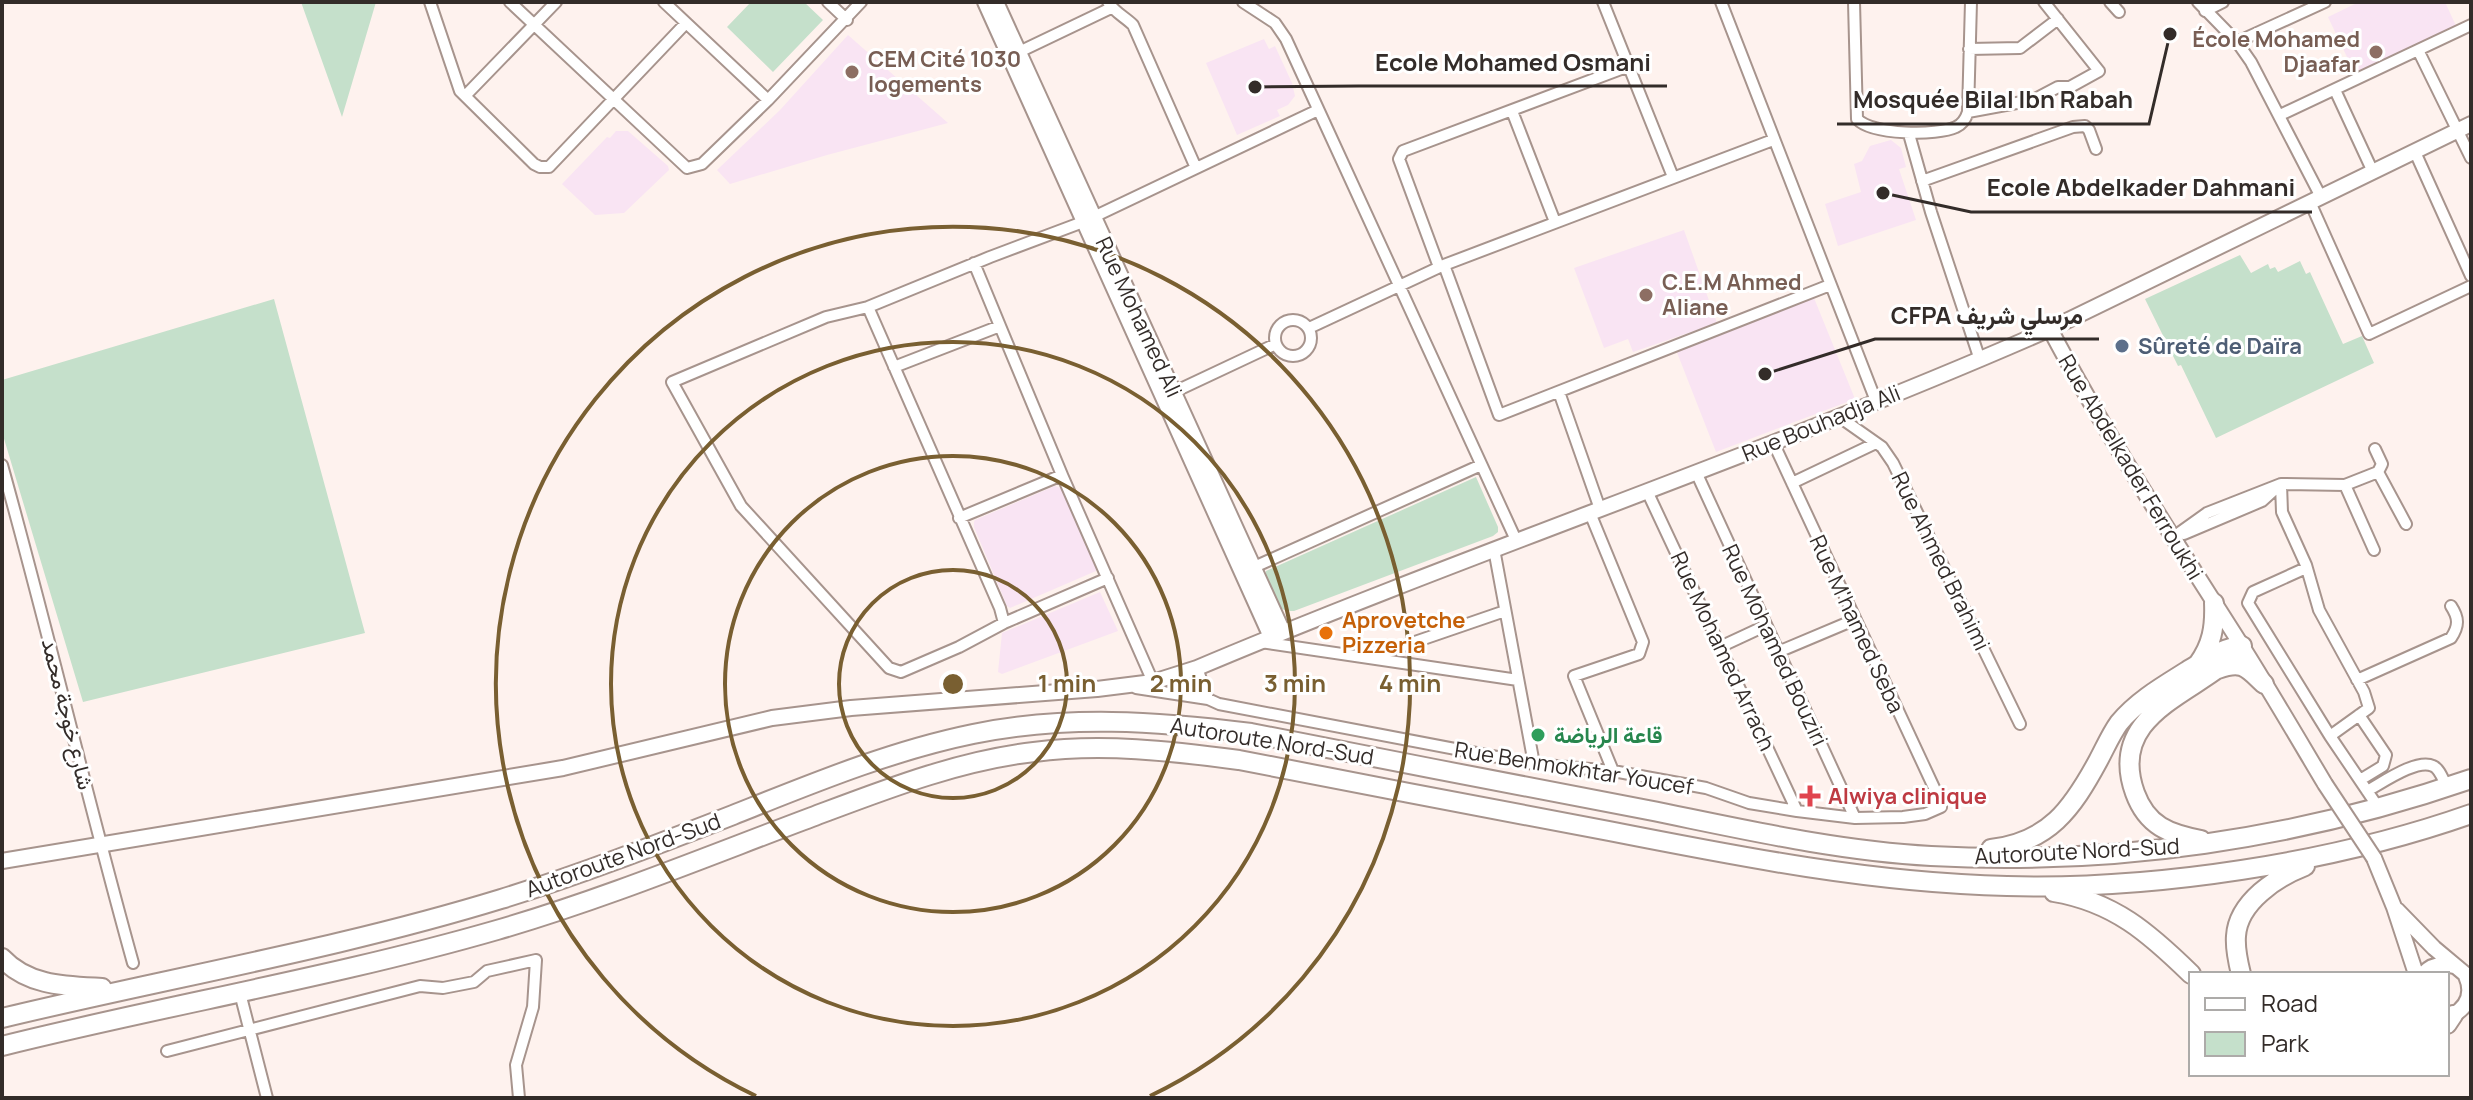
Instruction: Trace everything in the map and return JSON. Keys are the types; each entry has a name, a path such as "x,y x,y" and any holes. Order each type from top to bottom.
{"highway":[{"path":"2207,667 2207,652 2215,622 2214,603"},
{"path":"1930,856 2007,847 2027,841 2053,826 2080,795 2118,725 2132,709 2149,696 2236,654 2242,646"},
{"path":"2251,837 2203,840 2164,829 2151,820 2144,812 2131,781 2132,749 2138,732 2207,667 2240,665 2264,684"},
{"name":"Autoroute Nord-Sud","path":"2,1018 384,932 468,909 534,889 664,842 887,757 973,734 1060,724 1125,721 1251,733 1792,839 1930,856 2036,858 2106,854 2251,837 2315,825 2471,779"},
{"name":"Autoroute Nord-Sud","path":"2,1046 87,1024 413,953 564,909 941,771 1034,752 1129,749 1239,760 1799,867 2007,886 2092,884 2189,876 2274,864 2397,837 2471,814"},
{"path":"2241,972 2236,934 2251,903 2272,883 2320,860 2397,837"},
{"path":"2007,886 2080,898 2120,914 2147,933 2189,972"},
{"path":"2,958 21,974 38,981 121,990"}],"main road":[{"path":"985,2 1089,220 1271,637"},
{"name":"Rue Mohamed Ali","path":"996,2 1089,220 1174,392 1252,568 1271,637"},
{"name":"Rue Bouhadja Ali","path":"2,861 563,768 772,718 851,708 1153,682 1197,668 1980,360 2050,329 2464,127"},
{"name":"Rue Abdelkader Ferroukhi","path":"2050,329 2172,538 2374,858 2415,972"},
{"path":"2447,787 2471,768"},
{"path":"2394,907 2464,973 2470,988 2468,1001 2454,1017"},
{"path":"2425,972 2440,964 2464,973"}],"street":[{"path":"430,2 465,96 534,164 545,168 686,23"},
{"path":"510,2 687,168 702,164 847,20 861,2"},
{"path":"465,96 556,2"},
{"path":"664,2 768,100"},
{"path":"828,2 847,20"},
{"path":"1243,2 1275,23 1281,31 1516,540"},
{"path":"1603,2 1673,177"},
{"path":"1721,2 1876,401"},
{"path":"1854,2 1857,119 1866,127 1909,134 1955,128 1965,120 1968,112 1971,2"},
{"path":"1968,112 2033,100 2058,87 2070,87 2099,71 2044,2"},
{"path":"2110,2 2119,12"},
{"path":"2190,2 2201,6 2237,42 2280,115 2369,334 2471,286"},
{"path":"2201,6 2223,2"},
{"path":"2237,42 2325,2"},
{"path":"1019,52 1110,5 1133,25 1196,168"},
{"path":"1969,49 2020,48 2058,19"},
{"path":"2280,115 2471,25"},
{"path":"2418,50 2464,127 2471,158"},
{"path":"1629,66 1439,137 1401,154 1399,159 1499,415 1830,285"},
{"path":"2335,90 2373,172"},
{"path":"1108,578 901,672 889,668 741,506 672,382 826,317 868,307 1089,220 1318,110"},
{"path":"1512,111 1555,222"},
{"path":"1922,181 2073,127 2085,126 2096,149"},
{"path":"1909,134 1980,360"},
{"path":"1309,328 1442,266 1773,140"},
{"path":"2415,152 2471,276"},
{"path":"974,263 1153,682"},
{"path":"868,307 1004,623"},
{"path":"1297,320 1309,328 1311,340 1301,354 1290,356 1276,344 1276,333 1286,321 1297,320"},
{"path":"894,367 1000,326"},
{"path":"1174,392 1276,344"},
{"path":"1559,392 1595,511 1643,642 1639,654 1574,676 1613,771"},
{"name":"Rue Ahmed Brahimi","path":"1838,416 1876,443 1893,463 2020,724"},
{"name":"Rue M'hamed Seba","path":"1773,442 1941,807"},
{"path":"1792,483 1876,443"},
{"path":"2172,538 2262,501 2281,484 2345,485 2378,472 2382,464 2375,449"},
{"name":"شارع خوجة محمد","path":"2,465 133,963"},
{"path":"1252,568 1481,465"},
{"name":"Rue Mohamed Bouziri","path":"1696,472 1855,818"},
{"path":"2378,472 2406,524"},
{"path":"959,518 1062,475"},
{"path":"2281,484 2282,512 2306,568 2319,610 2369,708 2330,736"},
{"path":"2345,485 2374,550"},
{"name":"Rue Mohamed Arrach","path":"1647,491 1797,811"},
{"path":"1494,549 1534,764"},
{"path":"2306,568 2253,592 2248,603 2378,807"},
{"path":"2357,680 2451,638 2458,622 2451,606"},
{"path":"1368,658 1505,611"},
{"path":"1778,652 1854,620"},
{"path":"1722,646 1765,626"},
{"path":"1271,637 1368,658 1518,680"},
{"path":"1197,668 1208,699"},
{"name":"Rue Benmokhtar Youcef","path":"1123,686 1208,699 1219,704 1534,764 1613,771 1706,788 1749,803 1797,811 1855,818 1903,817 1925,814 1941,807"},
{"path":"2359,715 2386,755 2383,766 2360,780"},
{"path":"2367,791 2409,768 2425,764 2437,769 2447,787"},
{"path":"167,1051 420,986 443,988 474,982 487,971 536,960 533,1007 516,1065 519,1098"},
{"path":"240,993 267,1098"}],"shaded area":[{"name":"École Mohamed Djaafar","path":"2359,2 2445,2 2457,28 2356,76 2328,17"},
{"name":"CEM Cité 1030 logements","path":"848,35 948,123 730,184 717,170 780,110"},
{"path":"1264,39 1269,49 1275,46 1295,96 1288,105 1277,110 1280,116 1237,135 1206,63"},
{"path":"616,131 628,131 669,170 624,213 595,215 562,184"},
{"path":"1891,140 1901,148 1906,167 1899,169 1916,220 1838,246 1825,204 1861,192 1854,164 1862,161 1870,146"},
{"name":"C.E.M Ahmed Aliane","path":"1684,230 1717,323 1633,352 1628,339 1604,348 1574,268"},
{"path":"1814,298 1855,399 1716,452 1676,350"},
{"path":"1055,486 1063,489 1096,571 1010,608 974,522"},
{"path":"1100,592 1118,631 1002,674 998,672 1002,633"}],"green space":[{"path":"301,2 376,2 342,117"},
{"path":"751,2 804,2 823,20 773,72 727,27"},
{"path":"2240,255 2251,273 2268,264 2270,269 2275,267 2278,272 2300,261 2306,274 2310,272 2343,344 2362,336 2374,363 2216,438 2145,299"},
{"path":"274,299 365,633 83,702 2,432 2,380"},
{"path":"1476,477 1498,527 1498,532 1493,536 1294,611 1284,610 1275,602 1267,586 1266,571"}],"place":[{"name":"Mosquée Bilal Ibn Rabah","path":"2170,34"},
{"name":"École Mohamed Djaafar","path":"2376,52"},
{"name":"CEM Cité 1030 logements","path":"852,72"},
{"name":"Ecole Mohamed Osmani","path":"1255,87"},
{"name":"Ecole Abdelkader Dahmani","path":"1883,193"},
{"name":"C.E.M Ahmed Aliane","path":"1646,295"},
{"name":"Sûreté de Daïra","path":"2122,346"},
{"name":"CFPA مرسلي شريف","path":"1765,374"},
{"name":"Aprovetche Pizzeria","path":"1326,633"},
{"name":"قاعة الرياضة","path":"1538,735"},
{"name":"Alwiya clinique","path":"1810,796"}]}
